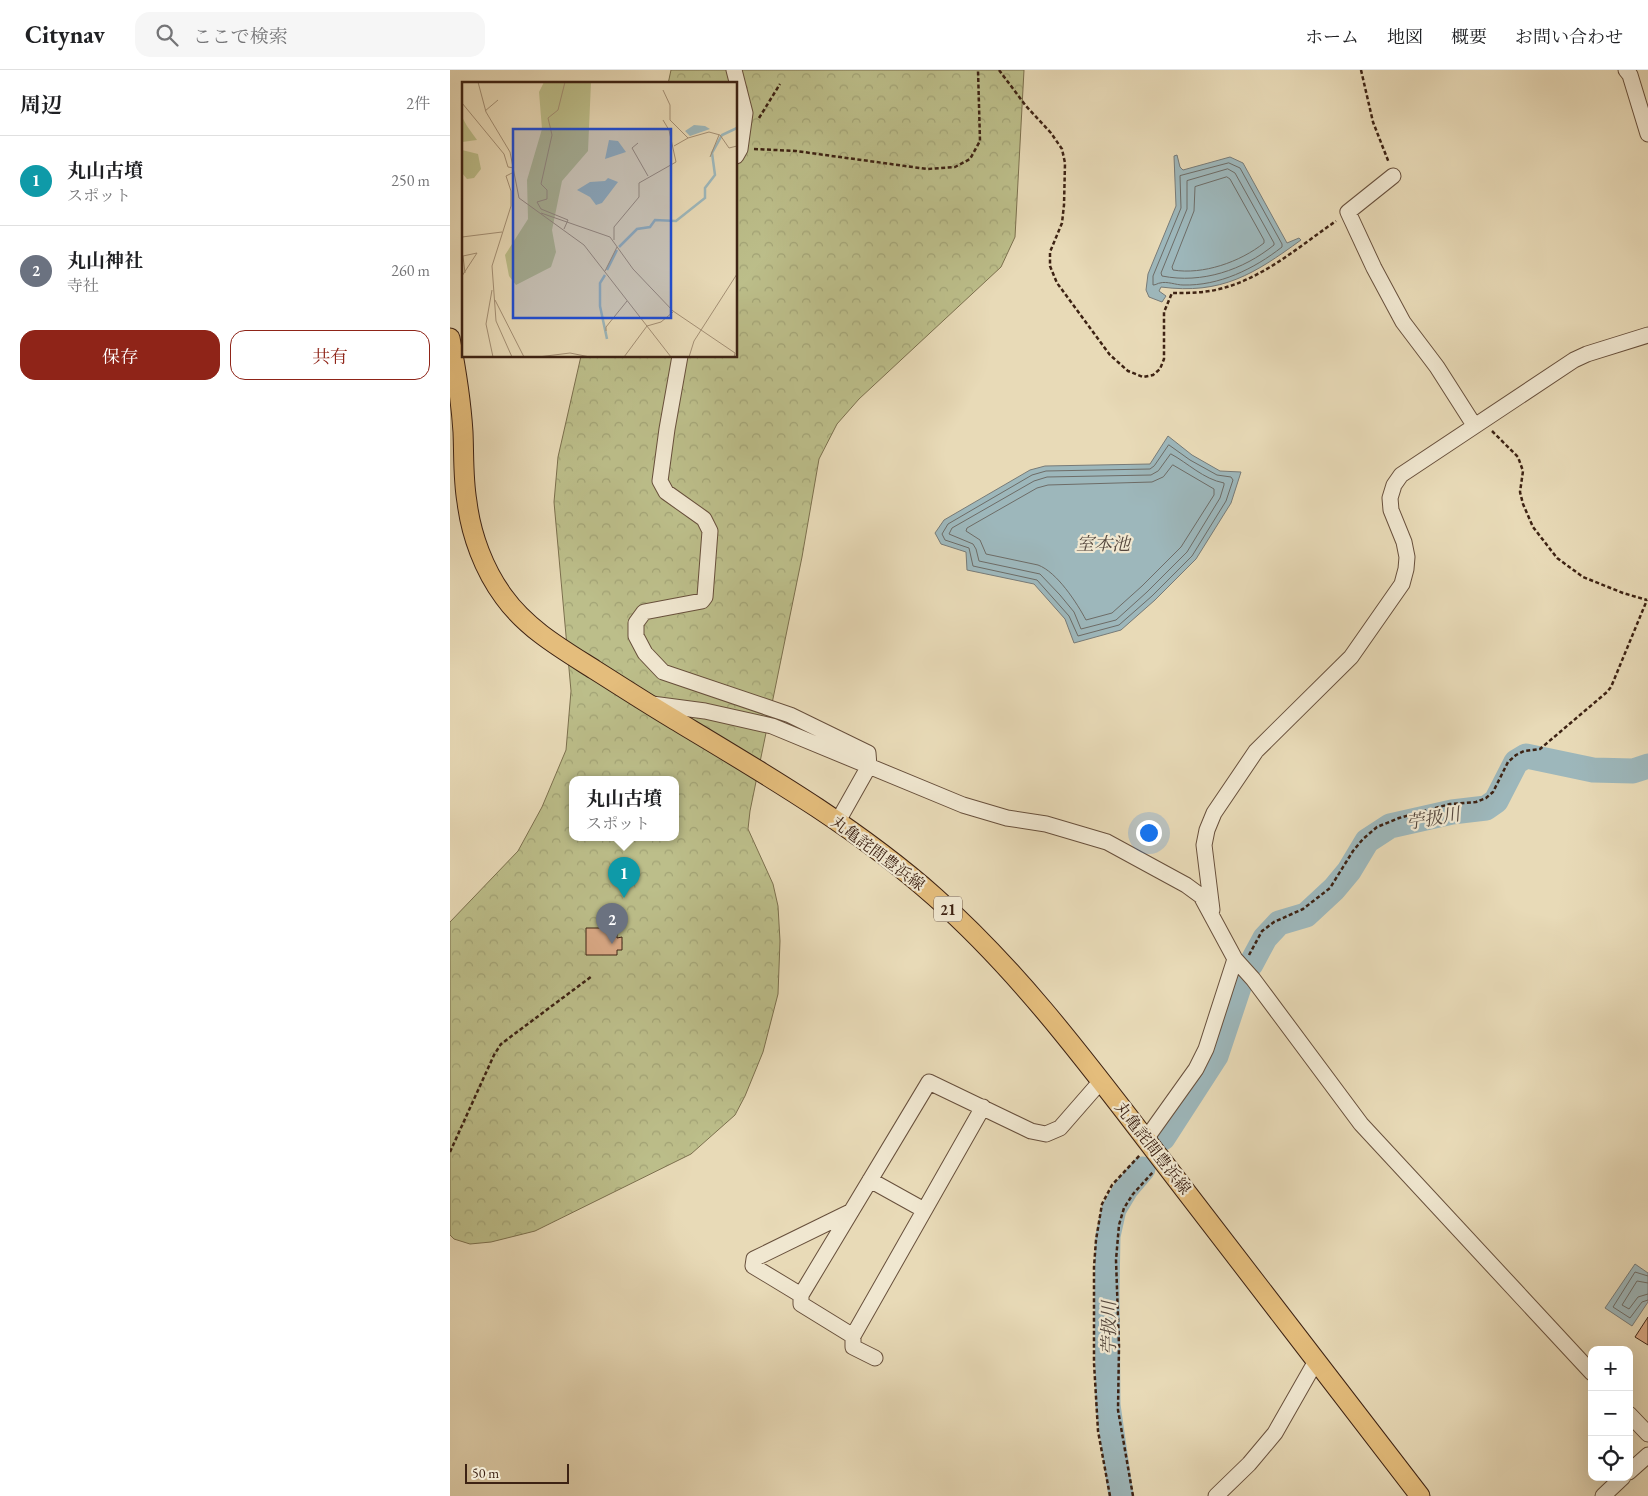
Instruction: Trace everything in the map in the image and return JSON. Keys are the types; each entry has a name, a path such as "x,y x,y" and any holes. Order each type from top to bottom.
{"main road":[{"name":"丸亀詫間豊浜線","path":"450,338 466,500 471,524 479,549 500,592 514,610 558,647 648,704 785,786 885,855 929,892 987,947 1046,1014 1101,1081 1143,1146 1316,1361 1420,1496"}],"street":[{"path":"1626,70 1630,75 1648,134"},
{"path":"738,86 745,113 738,152"},
{"path":"1393,176 1348,212 1374,268 1403,322 1478,423"},
{"path":"1213,919 1204,845 1207,830 1214,813 1256,751 1351,657 1402,584 1407,557 1404,542 1390,510 1390,498 1394,485 1400,476 1574,360 1587,354 1648,335"},
{"path":"680,358 660,482 666,492 704,520 710,532 705,597 702,601 644,612 636,623 636,636 645,653 663,672 790,715 868,754 869,766 838,822"},
{"path":"648,704 705,711 772,726 964,805 1007,818 1046,824 1107,842 1186,885 1201,896 1238,963 1361,1124 1588,1369"},
{"path":"1143,1146 1196,1069 1206,1050 1238,963"},
{"path":"853,1336 800,1304 800,1295 929,1082 1031,1131 1046,1134 1060,1128 1101,1081"},
{"path":"875,1358 853,1347 853,1336 983,1107"},
{"path":"870,1180 924,1210"},
{"path":"800,1295 753,1266 754,1259 850,1212"},
{"path":"1216,1496 1249,1464 1274,1434 1316,1361"},
{"path":"1633,1418 1648,1434"},
{"path":"1633,1468 1648,1455"},
{"path":"1603,1496 1619,1481"}],"path":[{"path":"738,152 796,151 927,169 955,168 970,159 980,141 978,70"},
{"path":"999,70 1062,149 1065,163 1062,223 1050,252 1050,266 1057,283 1110,356 1128,371 1143,377 1152,375 1160,369 1164,359 1164,312 1172,294 1210,291 1240,283 1262,273 1348,212"},
{"path":"1361,70 1373,122 1393,176"},
{"path":"1238,963 1262,931 1274,922 1303,908 1330,888 1353,851 1377,827 1416,813 1450,804 1476,802 1486,798 1493,792 1508,762 1524,751 1540,749 1611,687 1648,600 1623,593 1583,577 1557,558 1533,527 1522,504 1520,492 1523,471 1518,457 1478,423"},
{"path":"450,1152 494,1055 501,1044 592,976"},
{"path":"1110,1496 1098,1431 1095,1373 1094,1267 1096,1240 1102,1204 1112,1185 1143,1146"},
{"path":"1132,1496 1118,1410 1117,1251 1119,1225 1124,1208 1133,1194 1154,1171"}],"green space":[{"path":"671,70 1024,70 1015,237 1001,267 859,399 837,424 819,459 802,557 750,811 748,829 773,884 778,906 780,941 778,994 763,1052 745,1096 735,1115 691,1154 535,1231 491,1242 470,1244 454,1239 450,1235 450,922 518,851 542,807 566,750 571,691 554,502 558,457 581,358 738,358 738,82 668,82"}],"water":[{"path":"1177,155 1180,167 1183,170 1230,157 1243,163 1287,243 1299,238 1301,240 1252,272 1220,285 1183,289 1161,287 1159,291 1166,296 1162,302 1149,297 1146,290 1148,274 1176,206 1174,156"},
{"name":"室本池","path":"1168,436 1192,455 1220,471 1241,472 1231,503 1196,559 1155,600 1121,630 1074,643 1065,619 1034,584 967,570 966,552 941,544 935,533 944,520 1030,470 1045,466 1150,464"},
{"path":"1635,1264 1648,1273 1648,1302 1632,1326 1605,1308"}],"building":[{"path":"606,922 617,922 617,938 622,937 622,950 617,950 617,955 586,955 586,928 606,928"},
{"path":"1648,1317 1648,1345 1635,1337"}],"waterway":[{"name":"苧扱川","path":"1251,964 1265,938 1279,923 1306,915 1334,889 1349,871 1367,841 1390,826 1452,812 1486,808 1496,801 1516,762 1526,756 1593,770 1633,771 1648,766"},
{"name":"苧扱川","path":"1163,1138 1216,1056 1240,984"},
{"name":"苧扱川","path":"1121,1496 1108,1405 1108,1236 1114,1209 1126,1189 1143,1169"}],"place":[{"name":"丸山古墳","path":"624,898"},
{"name":"丸山神社","path":"612,944"}]}
